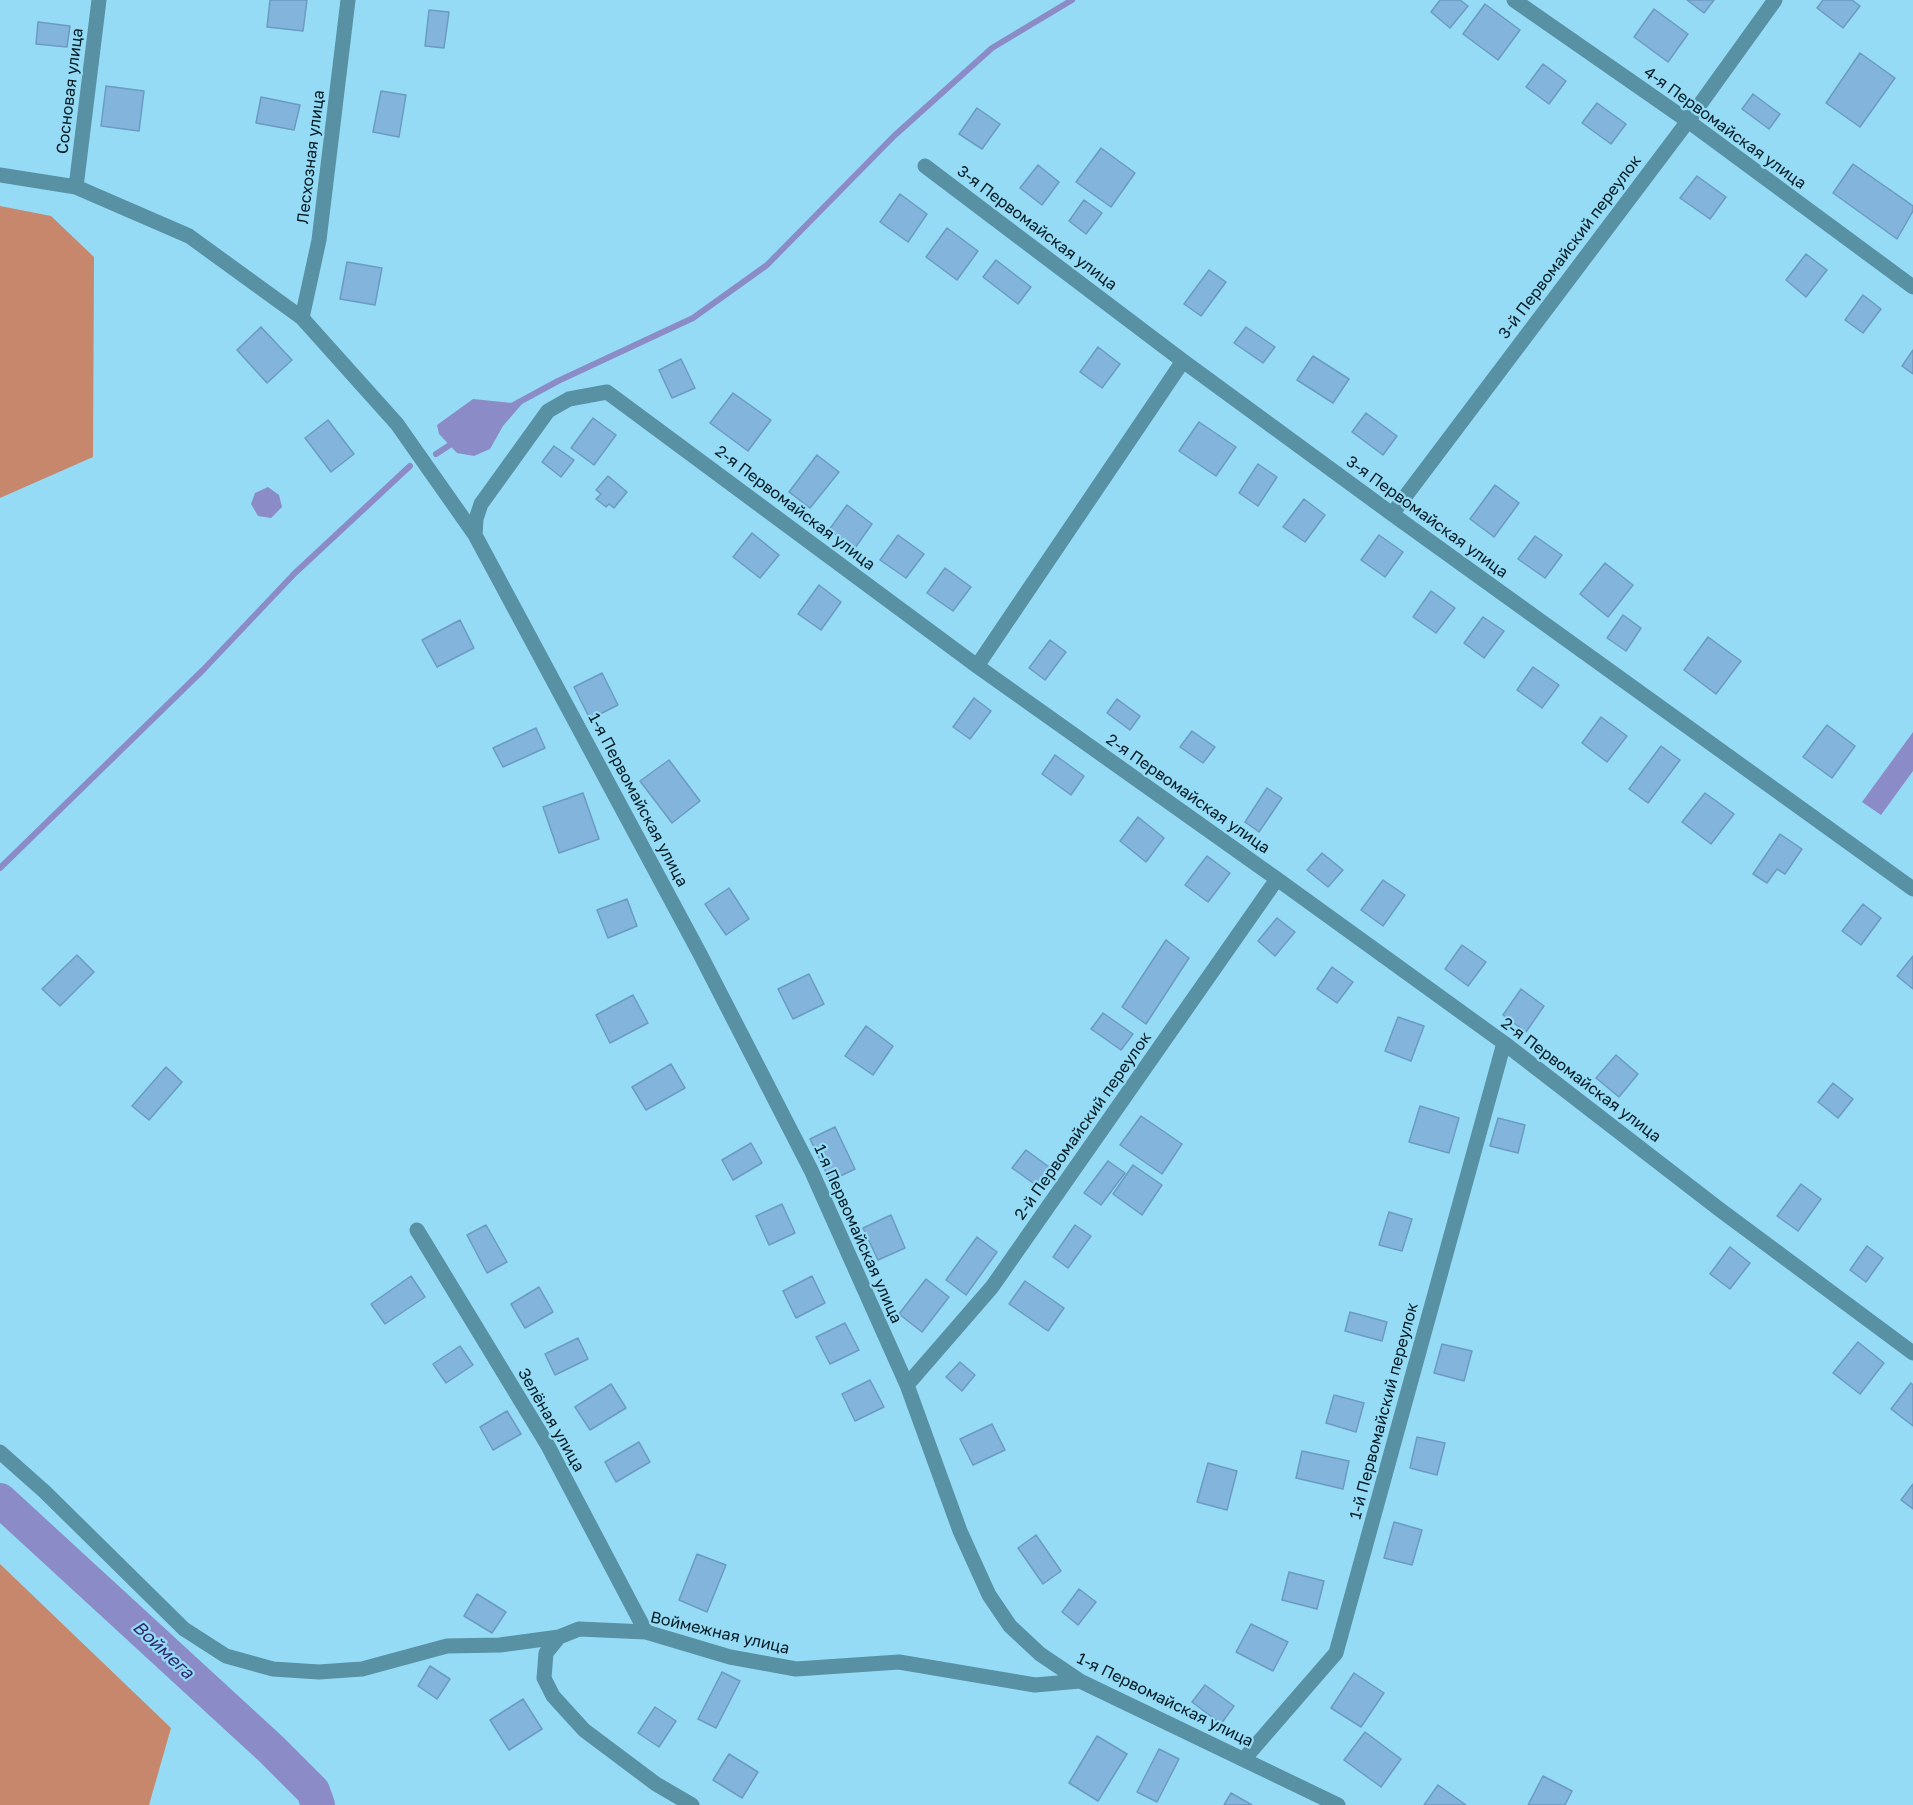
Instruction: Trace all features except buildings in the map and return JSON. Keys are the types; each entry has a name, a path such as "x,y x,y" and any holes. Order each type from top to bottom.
{"street":[{"name":"Сосновая улица","path":"76,187 99,0"},
{"name":"Лесхозная улица","path":"302,318 319,240 348,0"},
{"name":"4-я Первомайская улица","path":"1514,0 1688,121 1913,288"},
{"name":"3-й Первомайский переулок","path":"1392,514 1688,121 1775,0"},
{"name":"3-я Первомайская улица","path":"925,166 1392,514 1913,889"},
{"name":"1-я Первомайская улица","path":"0,175 76,187 189,236 302,318 397,424 475,535 694,944 811,1170 907,1385 960,1531 989,1595 1010,1626 1040,1654 1080,1681 1338,1805"},
{"path":"977,666 1184,361"},
{"name":"2-я Первомайская улица","path":"475,535 476,519 481,504 548,411 569,399 607,392 977,666 1504,1043 1719,1209 1913,1353"},
{"name":"2-й Первомайский переулок","path":"907,1385 992,1287 1277,879"},
{"name":"1-й Первомайский переулок","path":"1244,1760 1336,1653 1504,1043"},
{"name":"Зелёная улица","path":"417,1230 547,1444 646,1632"},
{"name":"Воймежная улица","path":"0,1452 45,1492 184,1629 226,1656 273,1669 319,1672 362,1670 447,1646 500,1645 559,1637 579,1629 646,1632 730,1657 796,1669 899,1662 1035,1685 1080,1681"},
{"path":"559,1637 546,1653 544,1678 553,1696 584,1730 656,1784 692,1805"}],"shaded area":[{"path":"0,206 51,216 94,257 93,457 0,498"},
{"path":"0,1564 171,1728 149,1805 0,1805"}],"water":[{"path":"473,399 522,404 503,426 490,449 474,456 457,453 439,434 437,425"},
{"path":"268,487 279,495 282,507 271,518 258,516 251,504 255,493"},
{"path":"1913,732 1913,771 1881,815 1862,802"}],"waterway":[{"path":"510,407 558,381 693,318 767,265 894,136 992,48 1072,0"},
{"path":"436,454 456,441"},
{"path":"0,868 203,670 295,573 410,466"},
{"name":"Воймега","path":"0,1500 271,1749 313,1791 318,1805"}]}
